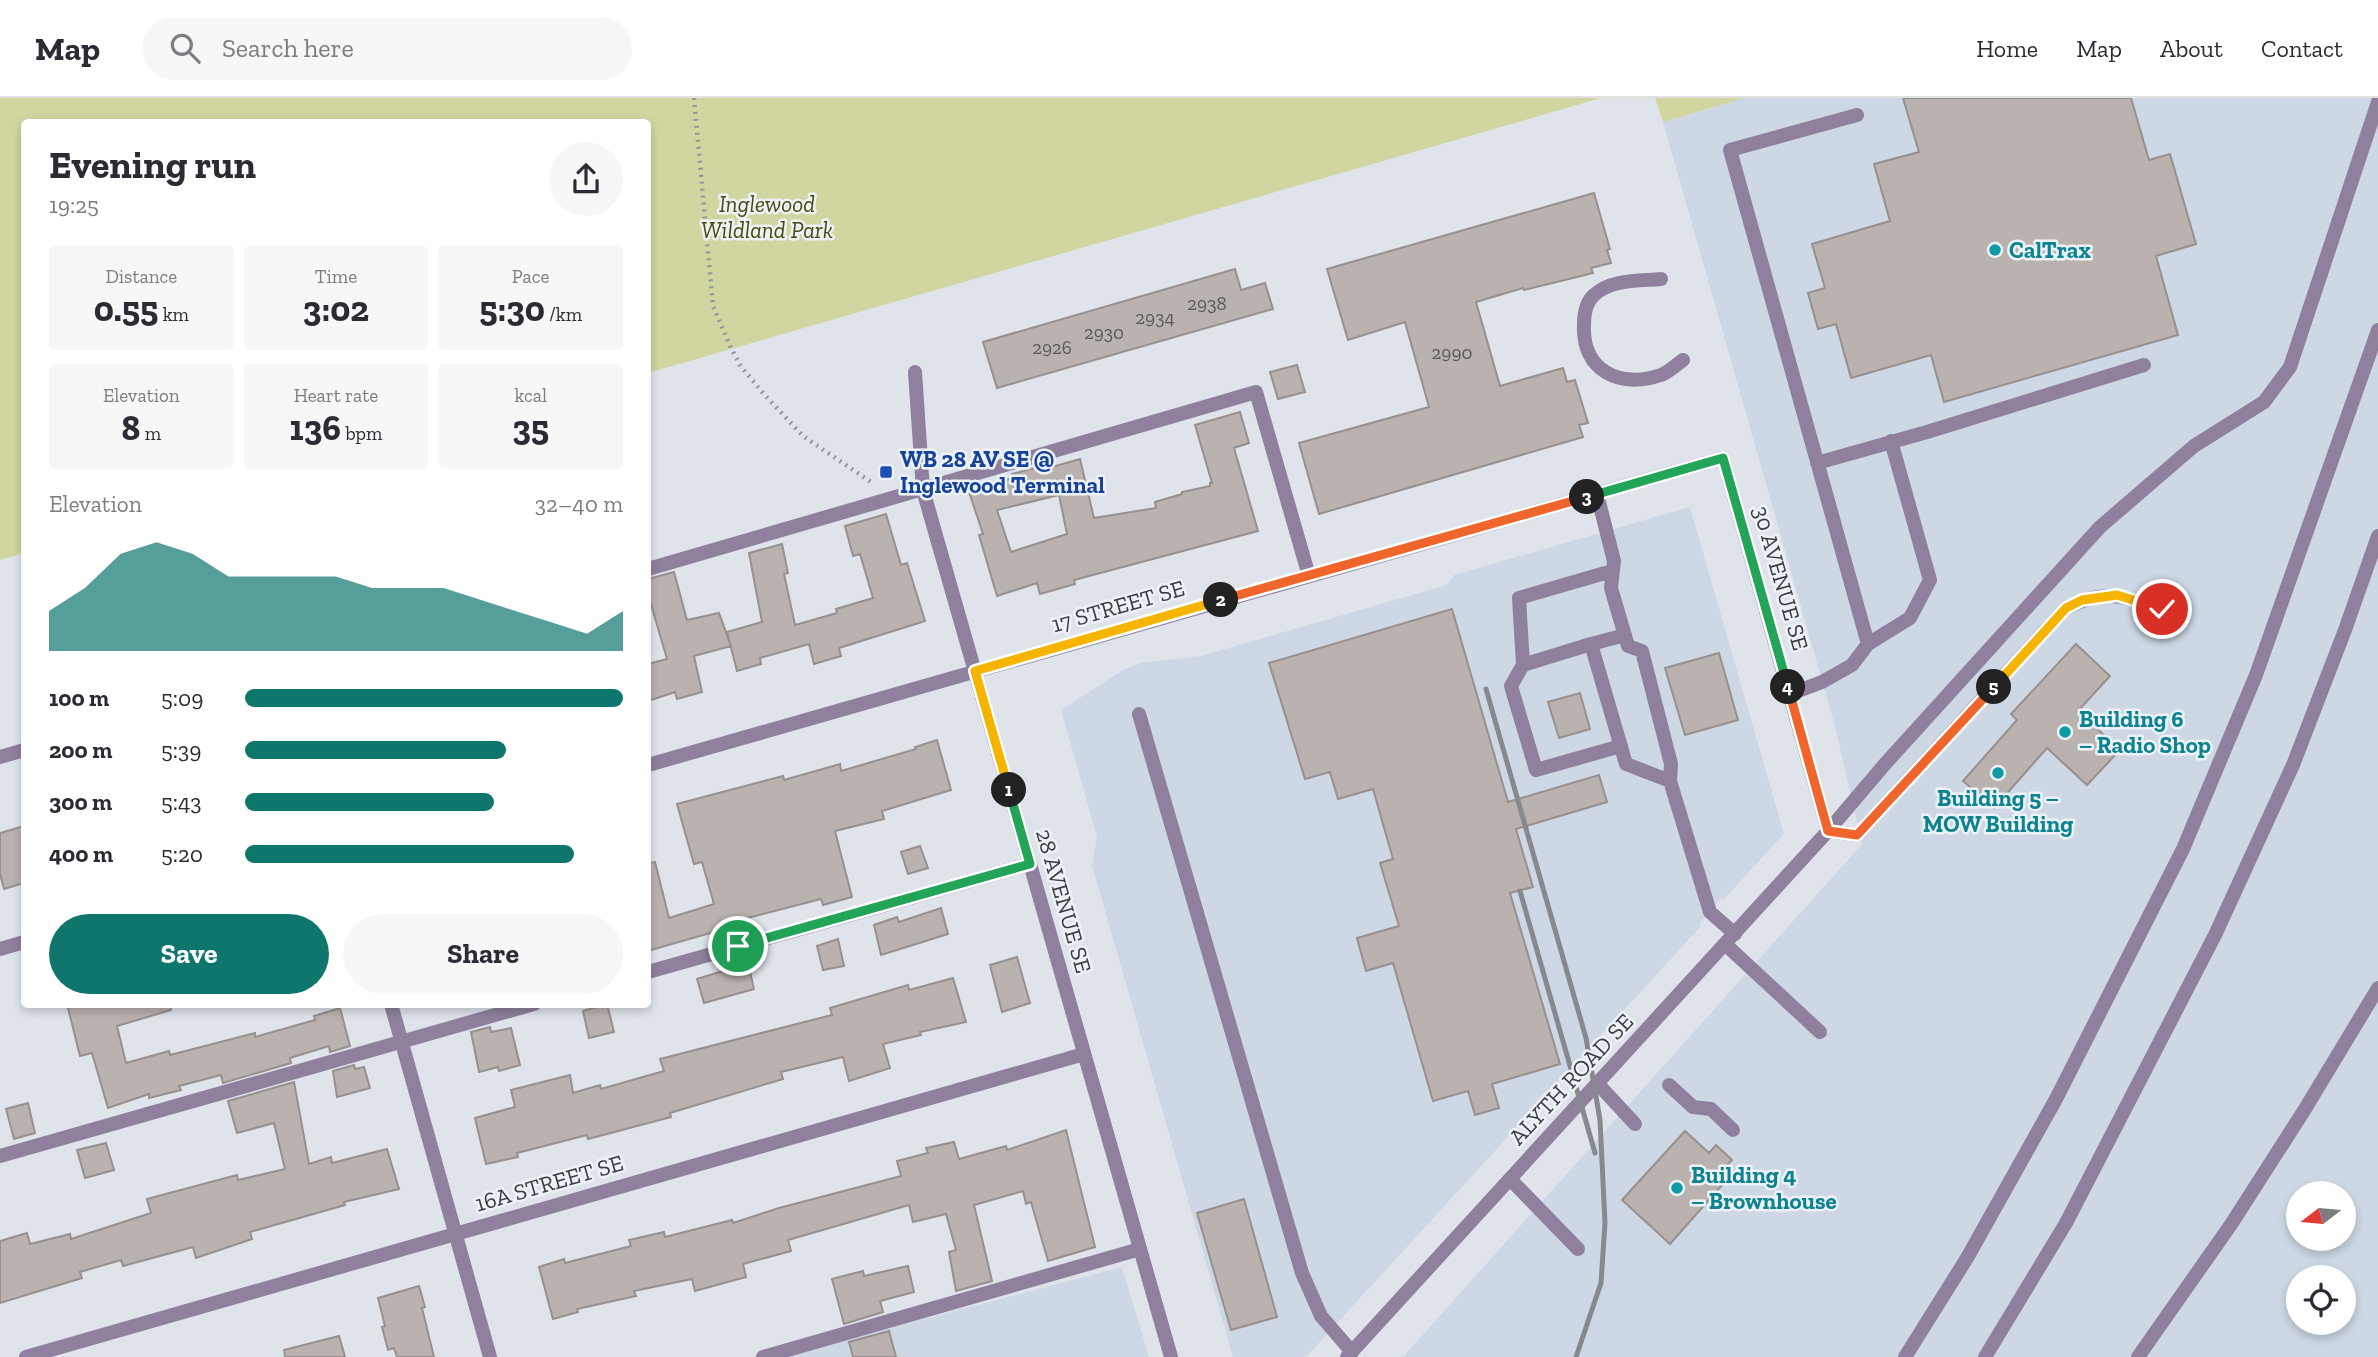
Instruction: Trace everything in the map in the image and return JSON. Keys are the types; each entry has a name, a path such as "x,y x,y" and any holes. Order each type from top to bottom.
{"street":[{"name":"ALYTH ROAD SE","path":"1349,1354 1730,939 2100,527 2194,446 2264,402 2290,367 2378,102"},
{"path":"1857,115 1730,150 1868,644"},
{"path":"1661,279 1613,284 1593,295 1585,312 1584,337 1597,367 1615,379 1647,379 1664,374 1683,360"},
{"path":"1905,1357 1967,1258 2056,1099 2183,849 2256,675 2378,330"},
{"path":"1817,463 2144,365"},
{"name":"28 AVENUE SE","path":"915,372 923,490 1171,1357"},
{"path":"651,568 1256,392 1309,576"},
{"path":"1790,694 1822,682 1852,665 1868,644 1910,618 1930,580 1891,441"},
{"name":"30 AVENUE SE","path":"1723,458 1828,831"},
{"name":"17 STREET SE","path":"651,764 1723,458"},
{"path":"1597,494 1614,561 1611,588 1628,646 1642,651 1671,764 1670,781 1710,912 1730,939 1820,1032"},
{"path":"1985,1357 2066,1223 2215,935 2293,765 2378,536"},
{"path":"1612,571 1519,598 1523,665 1511,686 1536,770 1621,746"},
{"path":"1828,831 1857,835 2066,608 2090,598 2117,595 2162,609"},
{"path":"1523,665 1625,635"},
{"path":"1591,644 1626,765 1670,781"},
{"path":"1139,714 1298,1261 1321,1316 1349,1354"},
{"path":"0,757 21,751"},
{"path":"651,971 1030,864"},
{"path":"0,949 21,943"},
{"path":"2138,1357 2232,1223 2378,988"},
{"path":"392,1008 490,1357"},
{"path":"0,1156 520,1008"},
{"name":"16A STREET SE","path":"26,1357 1084,1054"},
{"path":"1598,1084 1635,1124"},
{"path":"1669,1085 1693,1107 1711,1109 1733,1130"},
{"path":"1510,1179 1578,1249"},
{"path":"763,1357 1140,1249"}],"path":[{"path":"694,98 713,306 731,348 740,365 803,436 895,498"}],"shaded area":[{"path":"1744,98 2378,98 2378,1357 1403,1357 1862,844 1835,726 1663,122"},
{"path":"1690,507 1784,834 1723,900 1721,899 1699,924 1701,926 1306,1357 1233,1357 1092,865 1097,837 1061,710 1123,670 1141,663 1201,656 1447,585 1454,575"},
{"path":"1122,1267 1149,1357 780,1357"}],"green space":[{"name":"Inglewood Wildland Park","path":"0,98 1601,98 651,372 651,119 21,119 21,554 0,560"},
{"path":"1655,98 1744,98 1663,122"}],"building":[{"name":"CalTrax","path":"1903,98 2131,98 2149,160 2170,154 2196,244 2156,256 2178,335 1944,402 1931,355 1851,378 1836,324 1818,329 1808,293 1825,288 1812,244 1890,221 1874,164 1919,152"},
{"path":"1594,193 1610,249 1607,250 1611,263 1591,268 1593,273 1524,290 1523,288 1476,302 1500,386 1563,368 1567,382 1575,380 1588,423 1579,425 1583,437 1319,514 1299,443 1429,407 1405,322 1348,340 1327,269"},
{"path":"1235,269 1241,290 1265,283 1273,309 997,388 983,342"},
{"path":"1297,365 1305,392 1278,399 1270,372"},
{"path":"1240,412 1249,443 1234,448 1258,531 1074,580 1075,584 1040,594 1037,583 997,596 979,535 983,534 968,489 1013,478 1012,474 1038,467 1038,471 1080,459 1094,518 1156,508 1155,502 1210,486 1212,483 1195,425","holes":["1059,495 1067,534 1011,552 997,510"]},
{"path":"886,514 901,565 907,563 925,621 839,648 841,656 814,664 809,644 760,658 761,664 737,671 727,632 762,622 749,553 782,544 788,573 784,574 795,625 837,613 836,609 873,598 860,554 853,556 845,526"},
{"path":"674,572 687,620 719,613 731,646 694,656 702,692 677,699 675,692 651,700 651,663 667,659 651,604 651,578"},
{"path":"1452,609 1508,802 1599,775 1607,802 1516,829 1533,887 1510,893 1560,1064 1492,1084 1499,1108 1475,1115 1468,1091 1433,1101 1393,963 1366,971 1357,938 1399,926 1380,863 1393,859 1373,789 1338,799 1330,772 1305,779 1269,663"},
{"name":"Building 6 – Radio Shop","path":"2076,644 2110,676 2078,711 2120,750 2087,785 2047,748 1994,808 1963,781 2017,720 2011,714"},
{"path":"1719,653 1738,720 1685,735 1665,668"},
{"path":"1580,693 1590,729 1559,738 1548,702"},
{"path":"937,740 951,790 882,811 884,819 835,831 852,897 823,905 821,899 740,920 741,924 651,950 651,863 655,862 669,918 714,904 702,862 694,864 677,804 783,776 784,780 840,764 841,771 916,749 915,747"},
{"path":"21,827 21,884 4,889 0,874 0,833"},
{"path":"920,846 928,868 908,874 901,852"},
{"path":"941,908 948,934 881,955 874,925 897,917 899,922"},
{"path":"838,939 844,966 823,970 817,946"},
{"path":"1017,957 1030,1003 1002,1012 990,965"},
{"path":"748,963 754,989 704,1003 697,979"},
{"path":"953,978 966,1022 920,1032 921,1035 883,1044 890,1068 849,1081 843,1057 781,1072 783,1079 670,1113 671,1117 588,1139 587,1135 517,1153 518,1157 486,1164 475,1118 515,1107 511,1090 570,1075 573,1093 600,1085 601,1089 664,1071 660,1059 832,1015 830,1008 908,985 909,990"},
{"path":"68,1008 171,1008 117,1026 126,1063 169,1051 170,1055 255,1033 255,1037 315,1020 314,1016 340,1008 350,1046 330,1052 329,1046 290,1058 291,1063 223,1083 221,1075 179,1086 181,1090 149,1098 149,1094 108,1108 92,1053 80,1056"},
{"path":"608,1008 614,1032 589,1038 583,1011"},
{"path":"490,1027 491,1032 511,1028 520,1065 499,1071 498,1067 479,1072 471,1032"},
{"path":"354,1065 355,1069 364,1067 370,1088 337,1097 333,1071"},
{"path":"294,1082 309,1164 331,1157 332,1163 387,1149 399,1189 344,1202 345,1205 250,1232 252,1239 196,1258 193,1247 123,1266 121,1260 80,1272 82,1278 0,1303 0,1241 27,1233 30,1244 70,1234 71,1239 151,1213 147,1199 237,1175 238,1180 285,1169 274,1123 237,1133 228,1101"},
{"path":"28,1103 35,1133 14,1139 6,1109"},
{"path":"1066,1130 1095,1247 1048,1261 1031,1202 1026,1204 1023,1191 974,1205 992,1281 956,1291 949,1252 956,1250 946,1214 913,1222 909,1205 788,1240 791,1251 743,1264 746,1277 695,1291 692,1279 634,1291 636,1296 577,1309 578,1312 553,1319 539,1267 564,1259 565,1263 631,1246 629,1240 664,1232 665,1237 732,1220 733,1223 901,1176 897,1161 928,1153 926,1148 954,1142 959,1159 1006,1146 1007,1150"},
{"name":"Building 4 – Brownhouse","path":"1685,1131 1709,1153 1716,1145 1732,1160 1724,1168 1731,1175 1670,1244 1622,1200"},
{"path":"106,1143 114,1170 85,1178 77,1150"},
{"path":"1244,1199 1277,1317 1231,1330 1197,1213"},
{"path":"908,1266 914,1292 880,1301 883,1312 844,1324 832,1279 863,1271 864,1276"},
{"path":"419,1286 434,1357 397,1357 394,1348 388,1350 378,1298"},
{"path":"889,1331 896,1357 853,1357 849,1342"},
{"path":"339,1336 345,1357 285,1357 284,1350"}],"railway":[{"path":"1486,689 1586,1038 1600,1120 1605,1223 1601,1283 1576,1357"},
{"path":"1520,891 1595,1153"}],"place":[{"name":"CalTrax","path":"1995,250"},
{"name":"WB 28 AV SE @ Inglewood Terminal","path":"886,472"},
{"name":"Building 6 – Radio Shop","path":"2065,732"},
{"name":"Building 5 – MOW Building","path":"1998,773"},
{"name":"Building 4 – Brownhouse","path":"1677,1188"}],"route":[{"path":"738,946 1030,864 975,671 1723,458 1828,831 1857,835 2066,608 2082,600 2117,595 2162,609"}]}
